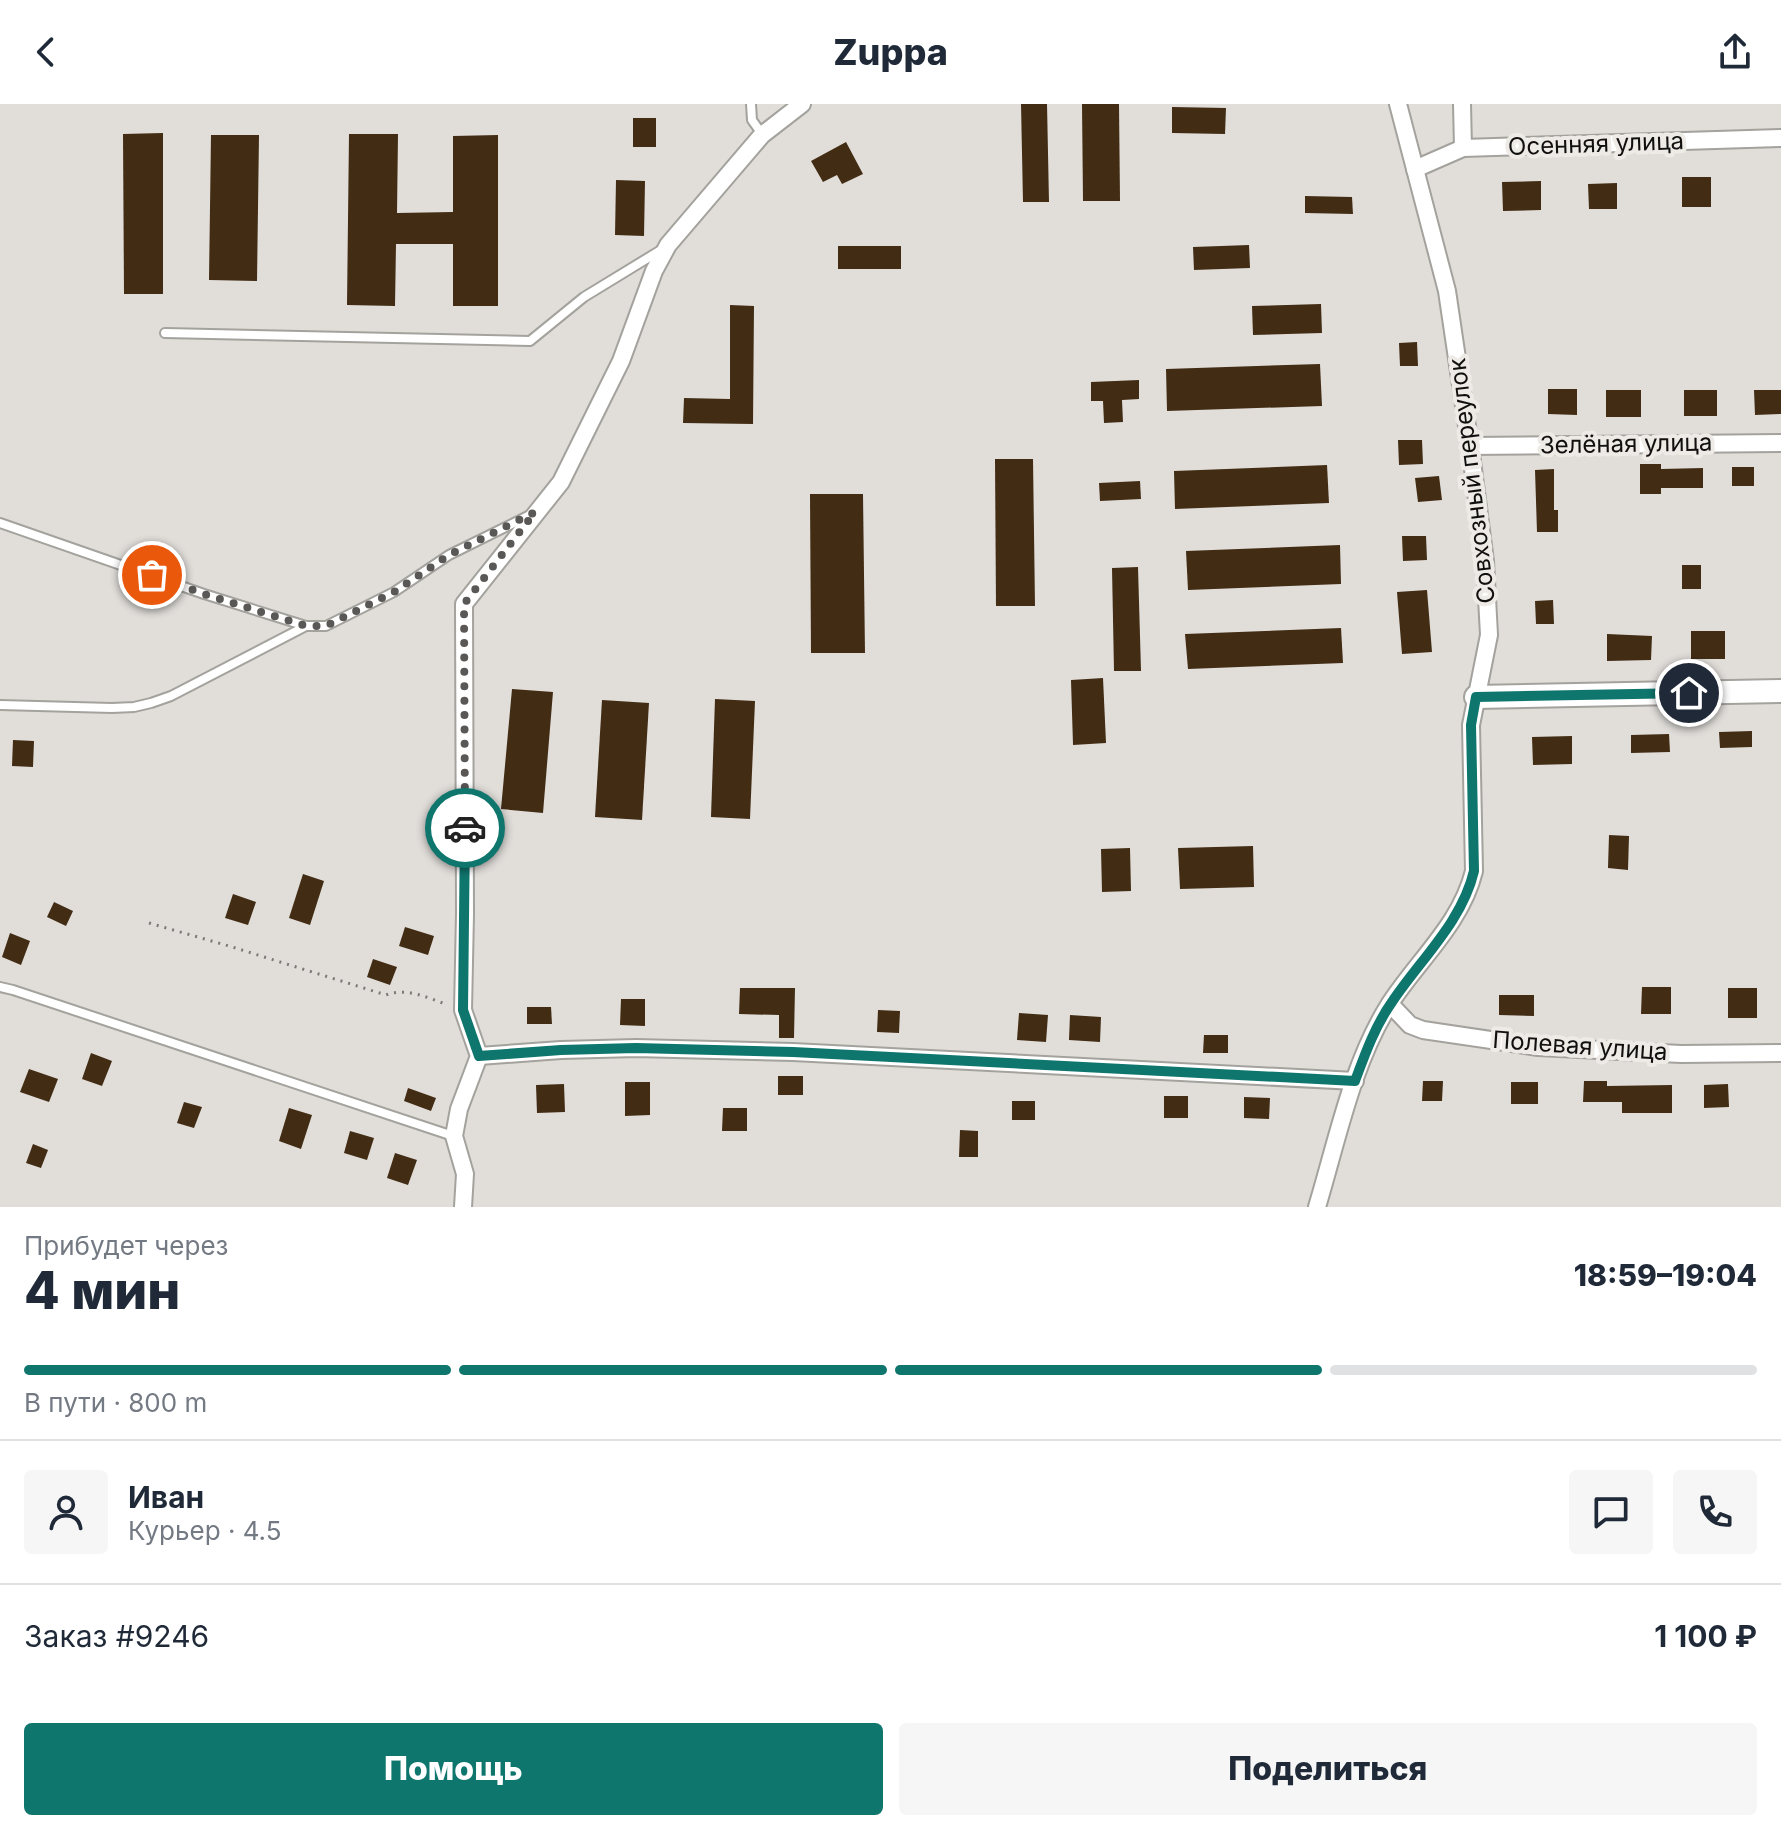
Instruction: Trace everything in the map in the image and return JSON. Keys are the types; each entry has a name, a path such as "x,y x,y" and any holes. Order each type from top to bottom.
{"street":[{"path":"463,1207 465,1174 454,1136 459,1109 479,1056 463,1010 464,604 561,482 621,361 654,271 668,245 762,135 802,104"},
{"name":"Совхозный переулок","path":"1317,1207 1355,1081 1374,1034 1390,1004 1458,913 1470,889 1474,871 1471,725 1489,635 1485,561 1447,291 1398,104"},
{"path":"1462,104 1463,148"},
{"name":"Осенняя улица","path":"1415,169 1463,148 1781,138"},
{"name":"Зелёная улица","path":"1470,446 1781,443"},
{"path":"1476,697 1781,691"},
{"name":"Полевая улица","path":"1390,1004 1410,1025 1423,1030 1538,1047 1681,1054 1781,1053"},
{"path":"479,1056 636,1048 793,1052 1355,1081"}],"lane":[{"path":"751,104 752,120 762,135"},
{"path":"165,333 530,341 584,297 668,245"},
{"path":"0,523 204,594 306,626 326,626 394,592 449,555 535,512"},
{"path":"0,705 112,708 151,703 171,696 306,626"},
{"path":"0,987 454,1136"}],"path":[{"path":"149,923 386,995 397,991 413,993 463,1010"}],"building":[{"path":"1021,104 1047,104 1049,202 1023,202"},
{"path":"1082,104 1119,104 1120,201 1083,201"},
{"path":"1172,107 1226,108 1225,134 1172,133"},
{"path":"633,118 656,118 656,147 633,147"},
{"path":"163,133 163,294 124,294 123,134"},
{"path":"349,134 398,134 397,213 453,212 453,136 498,135 498,306 453,306 453,244 396,244 395,306 347,305"},
{"path":"211,135 259,135 257,281 209,280"},
{"path":"846,142 863,174 842,184 837,175 823,182 811,161"},
{"path":"1682,177 1711,177 1711,207 1682,207"},
{"path":"616,180 645,181 644,236 615,235"},
{"path":"1541,181 1541,210 1503,211 1502,182"},
{"path":"1617,183 1617,209 1589,209 1588,184"},
{"path":"1305,196 1352,197 1353,214 1305,213"},
{"path":"1249,245 1250,268 1194,270 1193,247"},
{"path":"838,246 901,246 901,269 838,269"},
{"path":"1321,304 1322,333 1253,335 1252,306"},
{"path":"730,305 754,306 753,424 683,423 684,398 730,399"},
{"path":"1417,342 1418,366 1400,366 1399,343"},
{"path":"1320,364 1322,406 1167,411 1166,369"},
{"path":"1139,380 1139,399 1122,400 1123,422 1104,423 1103,401 1091,401 1091,382"},
{"path":"1548,389 1577,389 1577,415 1548,414"},
{"path":"1606,390 1641,390 1641,417 1606,417"},
{"path":"1684,390 1717,390 1717,416 1684,416"},
{"path":"1754,390 1781,390 1781,414 1755,415"},
{"path":"1398,440 1422,440 1423,464 1399,465"},
{"path":"995,459 1033,459 1035,606 996,606"},
{"path":"1640,464 1661,464 1661,469 1703,468 1703,488 1661,488 1661,494 1640,494"},
{"path":"1327,465 1329,503 1175,509 1174,471"},
{"path":"1732,467 1754,467 1754,486 1732,486"},
{"path":"1554,469 1554,510 1558,510 1558,532 1537,532 1535,470"},
{"path":"1439,476 1442,500 1418,502 1415,478"},
{"path":"1140,481 1141,499 1100,501 1099,483"},
{"path":"810,494 863,494 865,653 811,653"},
{"path":"1402,536 1426,536 1427,560 1403,561"},
{"path":"1340,545 1341,584 1188,590 1186,551"},
{"path":"1682,565 1701,565 1701,589 1682,589"},
{"path":"1138,567 1141,671 1114,671 1112,568"},
{"path":"1427,590 1432,652 1402,654 1397,592"},
{"path":"1553,600 1554,624 1536,624 1535,601"},
{"path":"1341,628 1343,663 1188,669 1185,634"},
{"path":"1691,631 1725,631 1725,659 1691,659"},
{"path":"1607,634 1652,636 1651,660 1607,661"},
{"path":"1103,678 1106,743 1073,745 1071,680"},
{"path":"512,689 553,692 543,813 501,809"},
{"path":"715,699 755,701 750,819 711,817"},
{"path":"602,700 649,703 642,820 595,817"},
{"path":"1752,731 1752,747 1720,748 1719,732"},
{"path":"1669,734 1670,752 1631,753 1631,735"},
{"path":"1572,736 1572,764 1533,765 1532,737"},
{"path":"13,740 34,741 33,767 12,766"},
{"path":"1609,835 1629,836 1628,870 1608,868"},
{"path":"1253,846 1254,887 1180,889 1178,848"},
{"path":"1130,848 1131,891 1102,892 1101,849"},
{"path":"303,874 324,881 310,925 289,918"},
{"path":"233,894 256,902 248,925 225,918"},
{"path":"54,902 73,911 66,926 47,917"},
{"path":"405,927 434,936 428,955 399,946"},
{"path":"10,933 30,941 21,965 2,957"},
{"path":"373,959 397,967 390,985 367,977"},
{"path":"1642,987 1671,987 1671,1014 1641,1014"},
{"path":"740,988 795,988 794,1038 779,1038 779,1015 739,1014"},
{"path":"1728,988 1757,988 1757,1018 1728,1018"},
{"path":"1499,995 1534,995 1534,1016 1499,1015"},
{"path":"621,999 645,999 645,1026 620,1025"},
{"path":"527,1007 551,1007 552,1024 527,1024"},
{"path":"878,1010 900,1011 899,1033 877,1032"},
{"path":"1019,1013 1048,1015 1046,1042 1017,1040"},
{"path":"1070,1015 1101,1017 1100,1042 1069,1040"},
{"path":"1204,1035 1228,1035 1228,1053 1203,1053"},
{"path":"91,1053 112,1061 102,1086 82,1079"},
{"path":"29,1069 58,1079 49,1102 20,1092"},
{"path":"778,1076 803,1076 803,1095 778,1095"},
{"path":"1423,1081 1443,1081 1442,1101 1422,1101"},
{"path":"1584,1081 1607,1081 1607,1086 1672,1085 1672,1113 1622,1113 1622,1102 1583,1102"},
{"path":"625,1082 650,1082 650,1115 625,1116"},
{"path":"1511,1082 1538,1082 1538,1104 1511,1104"},
{"path":"564,1084 565,1112 537,1113 536,1085"},
{"path":"1728,1084 1729,1107 1704,1108 1704,1085"},
{"path":"408,1088 436,1098 431,1111 404,1101"},
{"path":"1164,1096 1188,1096 1188,1118 1164,1118"},
{"path":"1244,1097 1270,1098 1269,1119 1244,1118"},
{"path":"1012,1101 1035,1101 1035,1120 1012,1120"},
{"path":"184,1102 202,1107 194,1128 177,1123"},
{"path":"289,1108 312,1115 301,1149 279,1141"},
{"path":"723,1108 747,1108 747,1131 722,1131"},
{"path":"960,1130 978,1131 978,1157 959,1157"},
{"path":"350,1131 374,1138 367,1160 344,1153"},
{"path":"33,1144 48,1150 41,1168 26,1163"},
{"path":"395,1153 417,1160 408,1185 387,1178"}],"way so far":[{"path":"152,575 306,626 326,626 394,592 449,555 535,512 464,604 465,828"}],"route":[{"path":"465,828 463,1010 479,1056 636,1048 793,1052 1355,1081 1390,1004 1458,913 1470,889 1474,871 1471,725 1476,697 1689,693"}]}
